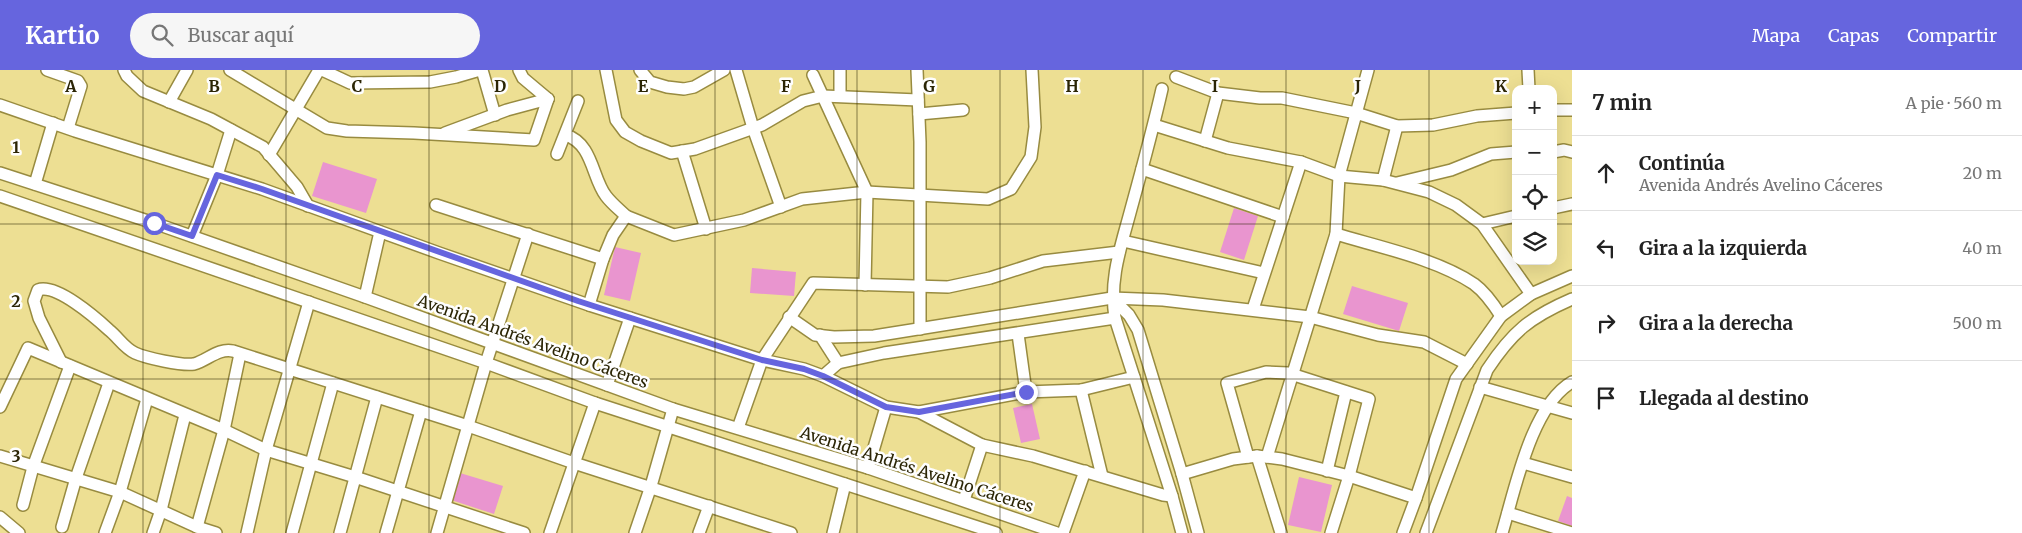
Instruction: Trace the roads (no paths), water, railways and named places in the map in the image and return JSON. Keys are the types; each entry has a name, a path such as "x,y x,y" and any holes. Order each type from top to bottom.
{"street":[{"path":"48,70 78,80 81,86 68,128"},
{"path":"124,70 127,76 143,91 211,119 263,147 298,187 308,206"},
{"path":"169,102 187,70"},
{"path":"230,70 327,128 347,131 534,140 548,99"},
{"path":"269,155 321,70 350,82 430,82 481,70 495,115"},
{"path":"519,70 523,78 548,99"},
{"path":"606,70 616,120 625,132 641,141 671,153 695,149 762,125 803,101 823,96 918,100"},
{"path":"640,70 650,82 684,89 694,87 724,70"},
{"path":"736,70 753,128 781,207"},
{"path":"840,70 840,96"},
{"path":"917,70 920,195 920,329"},
{"path":"566,136 575,138 581,145 594,167 605,196 626,216 674,235 744,220 802,199 868,192 988,199 1011,189 1031,157 1035,127 1032,70"},
{"path":"1258,457 1293,375 1336,234 1339,176 1368,70"},
{"path":"1528,70 1529,85"},
{"path":"813,75 868,192 865,284"},
{"path":"1176,77 1218,93 1260,98 1282,98 1356,113 1397,126 1433,125 1477,116 1512,112"},
{"path":"1162,89 1116,265 1112,298 1115,318 1182,533"},
{"path":"1205,140 1218,93"},
{"path":"438,135 548,99"},
{"path":"558,154 578,101"},
{"path":"0,105 53,124 217,175 630,318 762,360 804,369 823,376 886,407 919,412 982,445 1033,456 1172,496"},
{"path":"919,114 963,110"},
{"path":"1557,110 1572,110"},
{"path":"35,184 53,124"},
{"path":"1154,125 1228,148 1301,162 1339,176 1383,180 1429,192 1456,205 1482,224 1531,294"},
{"path":"1383,180 1397,126"},
{"path":"192,236 217,175 231,130"},
{"path":"1557,151 1564,150 1572,152"},
{"path":"682,151 706,229"},
{"path":"1396,184 1451,170 1491,154 1512,152"},
{"path":"1252,309 1301,162"},
{"path":"1142,169 1283,217"},
{"name":"Avenida Andrés Avelino Cáceres","path":"0,173 192,236 672,409 868,468 1057,533"},
{"path":"0,196 486,362 595,403 996,533"},
{"path":"1557,207 1572,204"},
{"path":"436,205 603,259"},
{"path":"589,304 612,235 626,216"},
{"path":"1482,224 1512,217"},
{"path":"365,297 380,232"},
{"path":"437,533 486,362 528,234"},
{"path":"1336,234 1440,266 1475,285 1491,301 1501,316"},
{"path":"738,428 762,360 813,283 948,287 990,278 1043,261 1121,246 1264,273"},
{"path":"1402,533 1416,498 1456,379 1501,316 1531,294 1572,276"},
{"path":"23,505 65,364 39,318 34,301 38,290 42,288 65,296 110,330 134,352 147,357 194,364 226,349 468,426 574,463 651,486 773,530 791,533"},
{"path":"1112,298 1129,315 1138,330 1198,533"},
{"path":"789,317 814,334 834,337 874,336 1112,298 1163,300 1310,317 1378,335 1424,342 1467,364"},
{"path":"1426,533 1487,370 1503,346 1523,326 1546,310 1572,299"},
{"path":"247,533 266,450 309,302"},
{"path":"607,385 630,318"},
{"path":"823,376 838,363 884,353 1115,318"},
{"path":"1018,334 1026,392"},
{"path":"820,335 838,363"},
{"path":"0,407 28,348 224,430 266,450 355,477 524,533"},
{"path":"197,527 224,430 240,354"},
{"path":"1281,533 1258,457 1227,383 1266,372 1293,375 1369,399 1349,476 1331,533"},
{"path":"919,412 1026,392 1081,390 1134,377"},
{"path":"62,527 76,478 109,382"},
{"path":"1502,533 1534,430 1549,405 1572,382"},
{"path":"292,533 333,383"},
{"path":"1480,387 1572,413"},
{"path":"1081,390 1102,476"},
{"path":"1327,471 1346,392"},
{"path":"340,533 377,397"},
{"path":"105,533 120,492 147,399"},
{"path":"550,533 595,403"},
{"path":"868,468 886,407"},
{"path":"635,533 651,486 672,409"},
{"path":"386,533 421,411"},
{"path":"153,533 161,510 185,415"},
{"path":"964,500 982,445"},
{"path":"0,456 120,492 197,527 216,533"},
{"path":"1182,474 1233,459 1258,457 1282,459 1349,476 1416,498"},
{"path":"1523,463 1572,477"},
{"path":"1063,533 1085,471"},
{"path":"833,533 845,484"},
{"path":"699,533 708,506"},
{"path":"1508,513 1558,531 1572,533"},
{"path":"0,517 19,533"}]}
